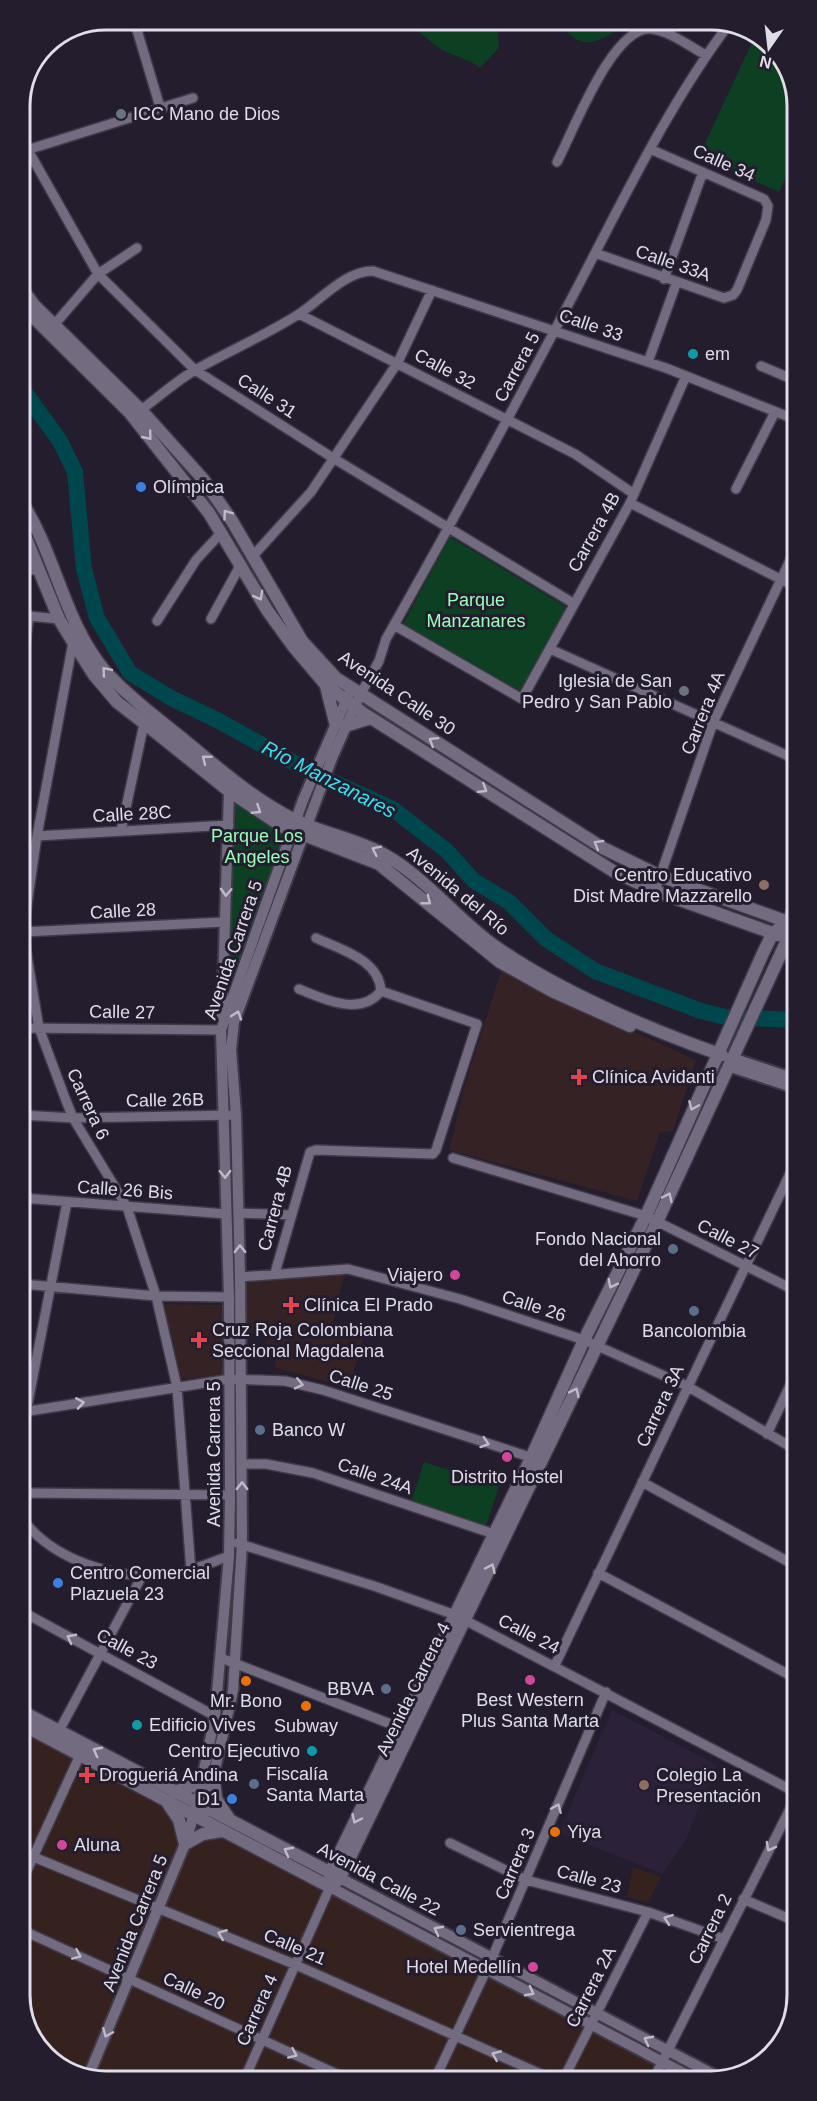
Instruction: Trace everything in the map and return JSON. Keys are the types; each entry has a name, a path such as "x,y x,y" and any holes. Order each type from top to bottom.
{"main road":[{"name":"Avenida Calle 30","path":"30,297 54,325 141,410 203,479 232,521 246,561 279,628 326,685 352,697 603,848 660,876 787,922"},
{"name":"Avenida Calle 30","path":"30,314 130,413 246,561 302,641 371,718 613,871 655,891 787,938"},
{"name":"Avenida del Río","path":"30,517 70,614 104,669 125,692 293,826"},
{"name":"Avenida del Río","path":"30,548 59,619 94,675 117,702 229,791 293,826 365,845 386,855 408,870 490,943 529,968 631,1018 730,1062"},
{"path":"326,685 340,724 371,718"},
{"path":"749,924 761,935 764,951"},
{"name":"Avenida Carrera 4","path":"460,1618 494,1534 597,1347 652,1219 715,1057 764,951 773,933 787,925"},
{"name":"Avenida Carrera 4","path":"330,1887 536,1459 584,1340 652,1219 730,1062 787,940"},
{"name":"Avenida Calle 22","path":"30,1716 330,1887"},
{"name":"Avenida Calle 22","path":"30,1729 80,1755 170,1796"},
{"path":"208,1778 228,1827 203,1834 185,1844 170,1796 208,1778"},
{"name":"Avenida Calle 22","path":"228,1827 335,1876"}],"street":[{"path":"137,30 160,107"},
{"path":"557,162 613,53 634,33 642,30"},
{"path":"660,30 706,55"},
{"name":"Carrera 5","path":"352,697 379,661 394,625 508,420 650,149 706,55 723,31"},
{"path":"30,141 193,98"},
{"name":"Calle 34","path":"650,149 764,199 768,206 765,220 737,290"},
{"name":"Calle 31","path":"30,157 98,274 161,339 195,370 333,458 573,603"},
{"path":"664,279 703,172"},
{"path":"54,325 98,274 137,248"},
{"name":"Calle 33A","path":"596,253 676,284 724,298 733,295 737,290"},
{"name":"Calle 33","path":"299,314 349,278 358,273 374,271 648,362 787,416"},
{"path":"648,362 676,284"},
{"path":"211,619 246,561 312,492 398,362 432,290"},
{"path":"141,410 195,370 246,345 299,314"},
{"name":"Calle 32","path":"299,314 398,362 575,454 632,499 787,583"},
{"path":"761,366 787,377"},
{"name":"Carrera 4B","path":"394,625 522,699 632,499 686,376"},
{"path":"736,489 775,412"},
{"path":"158,621 196,561 221,532"},
{"name":"Carrera 4A","path":"655,891 713,723 787,566"},
{"path":"30,569 39,571"},
{"path":"30,616 59,619"},
{"name":"Carrera 6","path":"30,877 73,642"},
{"path":"550,650 787,755"},
{"name":"Avenida Carrera 5","path":"91,2070 200,1812 236,1664 242,1544 242,1464 229,1297 221,1030 303,800 327,756 352,697"},
{"path":"122,831 148,711"},
{"name":"Avenida Carrera 5","path":"208,1778 221,1658 230,1542 240,1277 237,1115 231,1050 234,1022 306,831 327,756"},
{"path":"221,1030 229,791"},
{"name":"Calle 28C","path":"36,836 229,825"},
{"name":"Calle 28","path":"30,932 224,922"},
{"path":"299,989 346,1005 367,1001 381,991 381,982 372,968 316,938"},
{"name":"Carrera 6","path":"30,977 39,1028 73,1118 127,1207 156,1296 177,1388 191,1570"},
{"name":"Carrera 4B","path":"275,1273 310,1152 316,1150 433,1154 436,1150 477,1024 381,991"},
{"name":"Calle 27","path":"30,1028 221,1030"},
{"name":"Avenida del Río","path":"730,1062 787,1077"},
{"name":"Avenida del Río","path":"730,1062 787,1085"},
{"name":"Calle 26B","path":"30,1115 73,1118 237,1115"},
{"path":"453,1158 652,1219"},
{"name":"Carrera 3A","path":"555,1665 787,1179"},
{"name":"Calle 26 Bis","path":"30,1199 226,1214"},
{"path":"30,1387 67,1202"},
{"path":"239,1213 291,1215"},
{"name":"Calle 27","path":"652,1219 787,1287"},
{"name":"Calle 26","path":"240,1277 348,1269 460,1299 584,1340 687,1386 787,1445"},
{"path":"30,1285 156,1296 229,1297"},
{"name":"Calle 25","path":"30,1411 236,1379 285,1381 323,1390 536,1459"},
{"path":"767,1434 787,1392"},
{"name":"Calle 24A","path":"242,1464 266,1464 313,1473 494,1534"},
{"path":"642,1482 787,1561"},
{"path":"30,1492 230,1495"},
{"path":"30,1526 61,1552 100,1569 142,1576 191,1570 229,1556"},
{"name":"Calle 24","path":"230,1542 242,1544 460,1618 555,1665 787,1789"},
{"path":"598,1573 787,1674"},
{"path":"59,1731 142,1576"},
{"name":"Calle 23","path":"30,1616 215,1716"},
{"path":"221,1658 406,1730"},
{"name":"Carrera 3","path":"439,2071 487,1970 606,1692"},
{"path":"30,1851 80,1755"},
{"name":"Carrera 2","path":"658,2071 787,1813"},
{"name":"Calle 23","path":"450,1843 526,1880 648,1912 723,1939"},
{"name":"Calle 21","path":"30,1856 296,1965 534,2071"},
{"name":"Avenida Calle 22","path":"335,1876 706,2071"},
{"name":"Avenida Calle 22","path":"330,1887 679,2071"},
{"name":"Carrera 4","path":"248,2071 330,1887"},
{"path":"743,1899 787,1918"},
{"name":"Carrera 2A","path":"568,2071 648,1912"},
{"name":"Calle 20","path":"30,1934 330,2071"}],"shaded area":[{"name":"Clínica Avidanti","path":"501,971 696,1060 673,1131 660,1132 637,1201 449,1150 464,1088"},
{"name":"Clínica El Prado","path":"345,1272 331,1331 363,1339 349,1387 275,1368 277,1346 266,1345 267,1333 247,1333 242,1278"},
{"name":"Cruz Roja Colombiana Seccional Magdalena","path":"163,1304 228,1305 228,1375 179,1379"},
{"name":"Colegio La Presentación","path":"612,1710 717,1765 685,1841 662,1874 559,1833"},
{"path":"30,1720 710,2071 101,2071 72,2063 52,2049 46,2041 34,2020 31,2005"},
{"path":"633,1867 661,1877 648,1903 627,1897"}],"green space":[{"path":"416,30 498,30 499,48 480,68 444,51"},
{"path":"566,30 617,30 603,38 588,42 581,42"},
{"path":"752,42 765,52 777,68 786,91 787,174 779,192 699,156"},
{"name":"Parque Manzanares","path":"450,537 568,608 522,694 407,630 403,624"},
{"name":"Parque Los Angeles","path":"233,799 287,836 228,996"},
{"path":"424,1462 499,1486 486,1526 411,1502"}],"waterway":[{"name":"Río Manzanares","path":"30,400 60,441 75,472 84,569 97,618 130,673 171,698 219,721 307,770 393,809 447,851 474,881 509,902 546,939 595,971 701,1011 725,1017 787,1020"}],"place":[{"name":"ICC Mano de Dios","path":"121,114"},
{"name":"em","path":"693,354"},
{"name":"Olímpica","path":"141,487"},
{"name":"Iglesia de San Pedro y San Pablo","path":"684,691"},
{"name":"Centro Educativo Dist Madre Mazzarello","path":"764,885"},
{"name":"Clínica Avidanti","path":"579,1077"},
{"name":"Fondo Nacional del Ahorro","path":"673,1249"},
{"name":"Viajero","path":"455,1275"},
{"name":"Clínica El Prado","path":"291,1305"},
{"name":"Bancolombia","path":"694,1311"},
{"name":"Cruz Roja Colombiana Seccional Magdalena","path":"199,1340"},
{"name":"Banco W","path":"260,1430"},
{"name":"Distrito Hostel","path":"507,1457"},
{"name":"Centro Comercial Plazuela 23","path":"58,1583"},
{"name":"Best Western Plus Santa Marta","path":"530,1680"},
{"name":"Mr. Bono","path":"246,1681"},
{"name":"BBVA","path":"386,1689"},
{"name":"Subway","path":"306,1706"},
{"name":"Edificio Vives","path":"137,1725"},
{"name":"Centro Ejecutivo","path":"312,1751"},
{"name":"Drogueriá Andina","path":"87,1775"},
{"name":"Fiscalía Santa Marta","path":"254,1784"},
{"name":"Colegio La Presentación","path":"644,1785"},
{"name":"D1","path":"232,1799"},
{"name":"Yiya","path":"555,1832"},
{"name":"Aluna","path":"62,1845"},
{"name":"Servientrega","path":"461,1930"},
{"name":"Hotel Medellín","path":"533,1967"}]}
